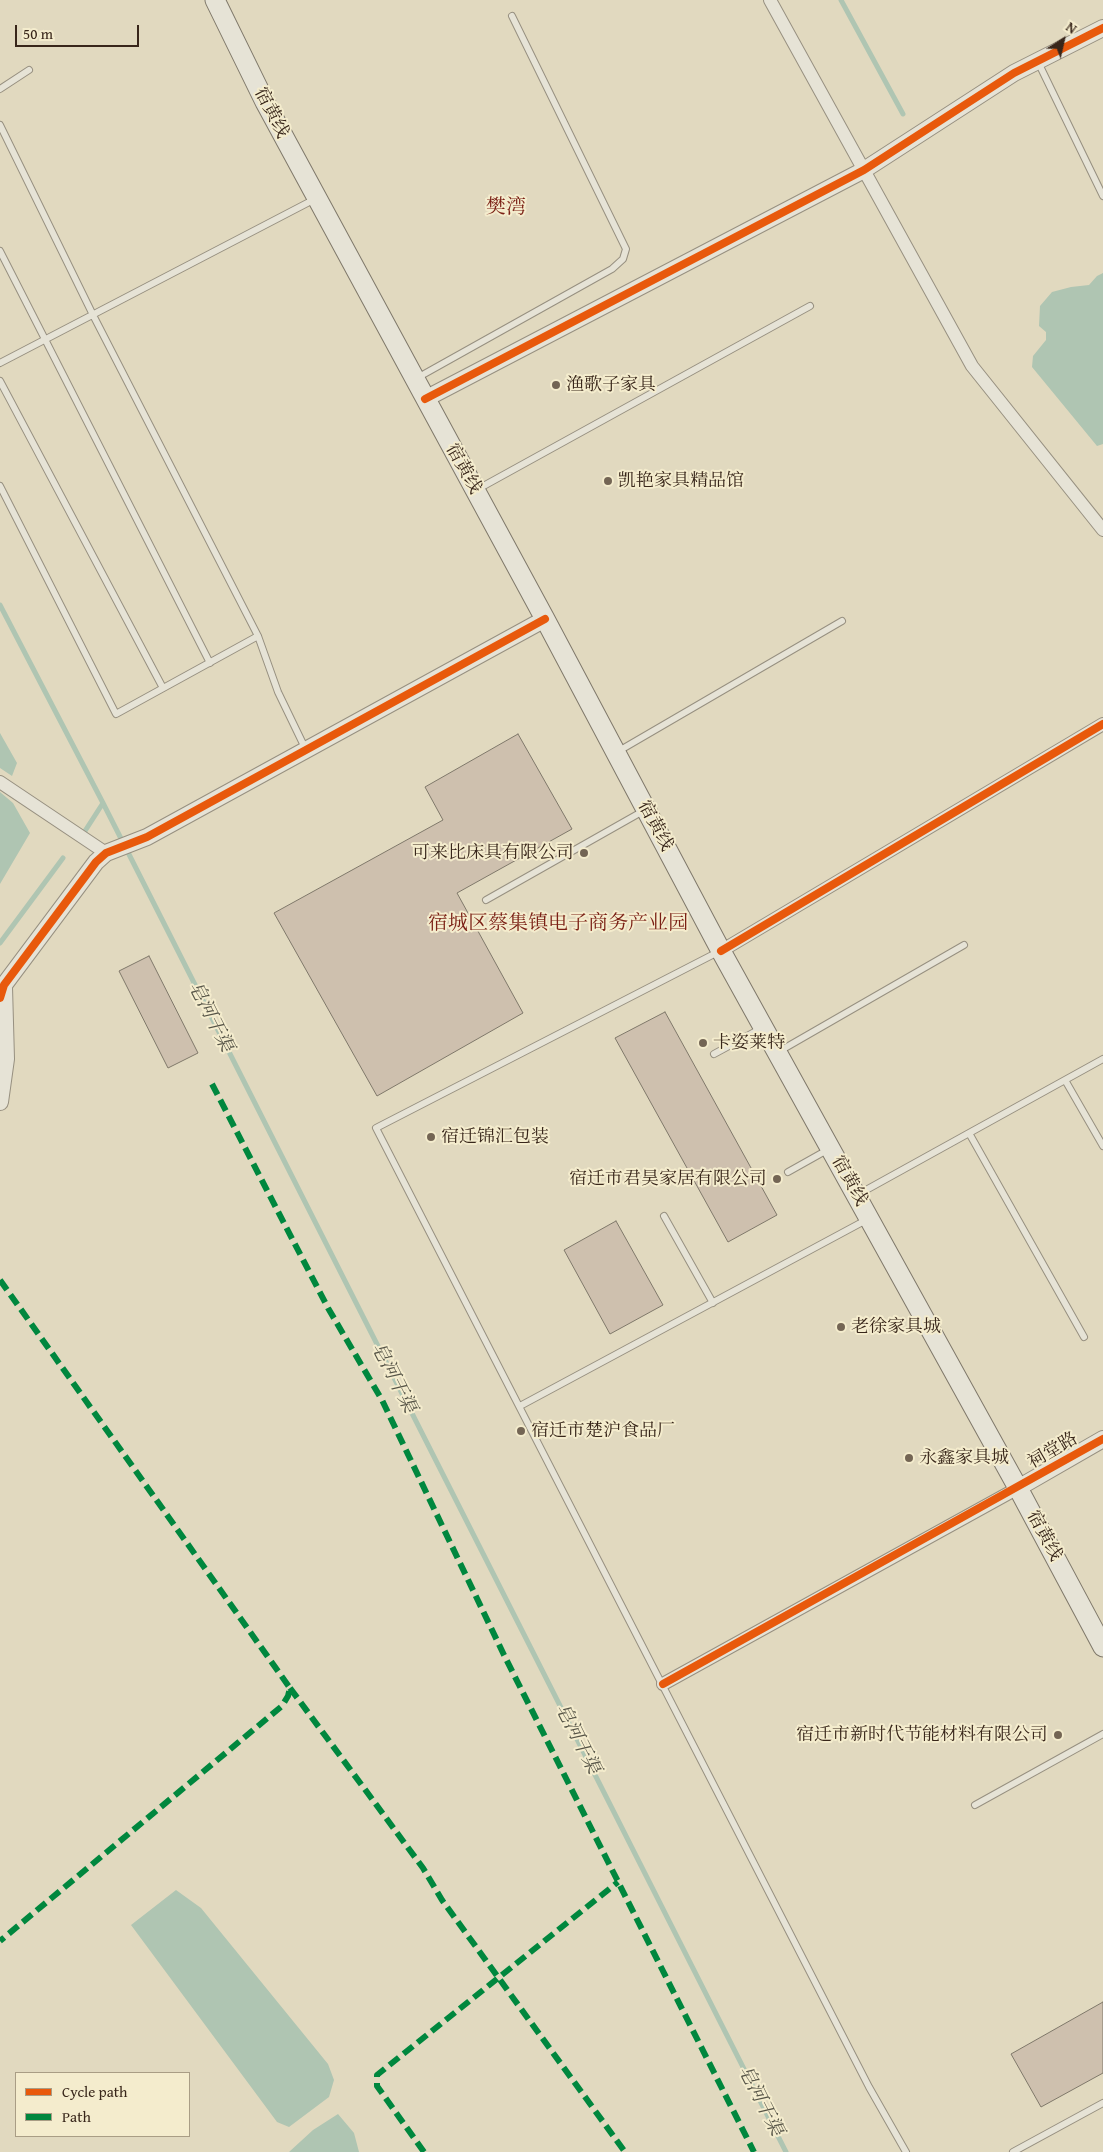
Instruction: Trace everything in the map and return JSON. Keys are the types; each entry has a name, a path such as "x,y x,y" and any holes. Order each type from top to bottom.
{"main road":[{"name":"宿黄线","path":"215,0 265,102 316,198 545,619 763,1028 1018,1488 1103,1647"}],"street":[{"path":"770,0 972,366 1103,530"},
{"path":"425,399 864,170 1014,73 1103,28"},
{"path":"0,1102 6,1059 1,991 96,862 110,852 147,837 545,619"},
{"path":"721,950 1103,724"},
{"path":"0,782 110,852"},
{"name":"祠堂路","path":"1018,1488 1103,1439"},
{"path":"663,1684 1018,1488"}],"lane":[{"path":"414,380 612,268 623,259 626,249 512,16"},
{"path":"1037,61 1103,196"},
{"path":"0,89 29,70"},
{"path":"0,125 93,315 258,636 278,692 306,750"},
{"path":"0,364 316,198"},
{"path":"0,251 210,663"},
{"path":"474,491 810,306"},
{"path":"0,380 163,688"},
{"path":"0,486 116,714 258,636"},
{"path":"616,753 842,622"},
{"path":"486,900 646,810"},
{"path":"777,1052 964,945"},
{"path":"721,950 376,1128 869,2088 906,2152"},
{"path":"714,1054 763,1028"},
{"path":"856,1196 1103,1059"},
{"path":"1066,1080 1103,1146"},
{"path":"969,1133 1084,1337"},
{"path":"788,1172 830,1148"},
{"path":"664,1216 713,1303"},
{"path":"520,1406 869,1219"},
{"path":"975,1805 1103,1734"},
{"path":"1013,2152 1103,2103"}],"shaded area":[{"path":"1103,273 1103,444 1097,446 1032,367 1033,356 1046,340 1046,332 1039,326 1040,306 1052,292 1089,285 1097,276"},
{"path":"0,733 17,763 12,776 0,768"},
{"path":"0,792 13,803 30,833 0,884"},
{"path":"176,1890 201,1908 328,2064 334,2080 329,2097 289,2127 277,2122 131,1925"},
{"path":"338,2114 354,2133 359,2152 289,2152 313,2130"}],"building":[{"path":"518,734 572,829 457,893 523,1013 377,1096 274,913 443,820 425,787"},
{"path":"149,956 198,1053 168,1068 119,971"},
{"path":"665,1012 777,1215 728,1242 615,1038"},
{"path":"616,1221 663,1305 610,1334 564,1250"},
{"path":"1103,2002 1103,2073 1041,2107 1011,2054"}],"waterway":[{"path":"841,0 903,114"},
{"name":"皂河干渠","path":"0,605 103,803 786,2152"},
{"path":"85,831 103,803"},
{"path":"0,943 63,858"}],"marked path":[{"path":"212,1084 328,1308 382,1400 504,1655 754,2152"},
{"path":"0,1280 290,1688 282,1706 0,1941"},
{"path":"290,1688 423,1868 442,1900 625,2152"},
{"path":"424,2152 377,2086 377,2075 618,1882"}],"cycle path":[{"path":"425,399 864,170 1014,73 1103,28"},
{"path":"0,998 4,985 96,862 106,853 147,837 545,619"},
{"path":"721,951 1103,724"},
{"path":"663,1684 1103,1439"}],"place":[{"name":"渔歌子家具","path":"556,385"},
{"name":"凯艳家具精品馆","path":"608,481"},
{"name":"可来比床具有限公司","path":"584,853"},
{"name":"卡姿莱特","path":"703,1043"},
{"name":"宿迁锦汇包装","path":"431,1137"},
{"name":"宿迁市君昊家居有限公司","path":"777,1179"},
{"name":"老徐家具城","path":"841,1327"},
{"name":"宿迁市楚沪食品厂","path":"521,1431"},
{"name":"永鑫家具城","path":"909,1458"},
{"name":"宿迁市新时代节能材料有限公司","path":"1058,1735"}],"district":[{"name":"樊湾","path":"506,208"},
{"name":"宿城区蔡集镇电子商务产业园","path":"558,924"}]}
